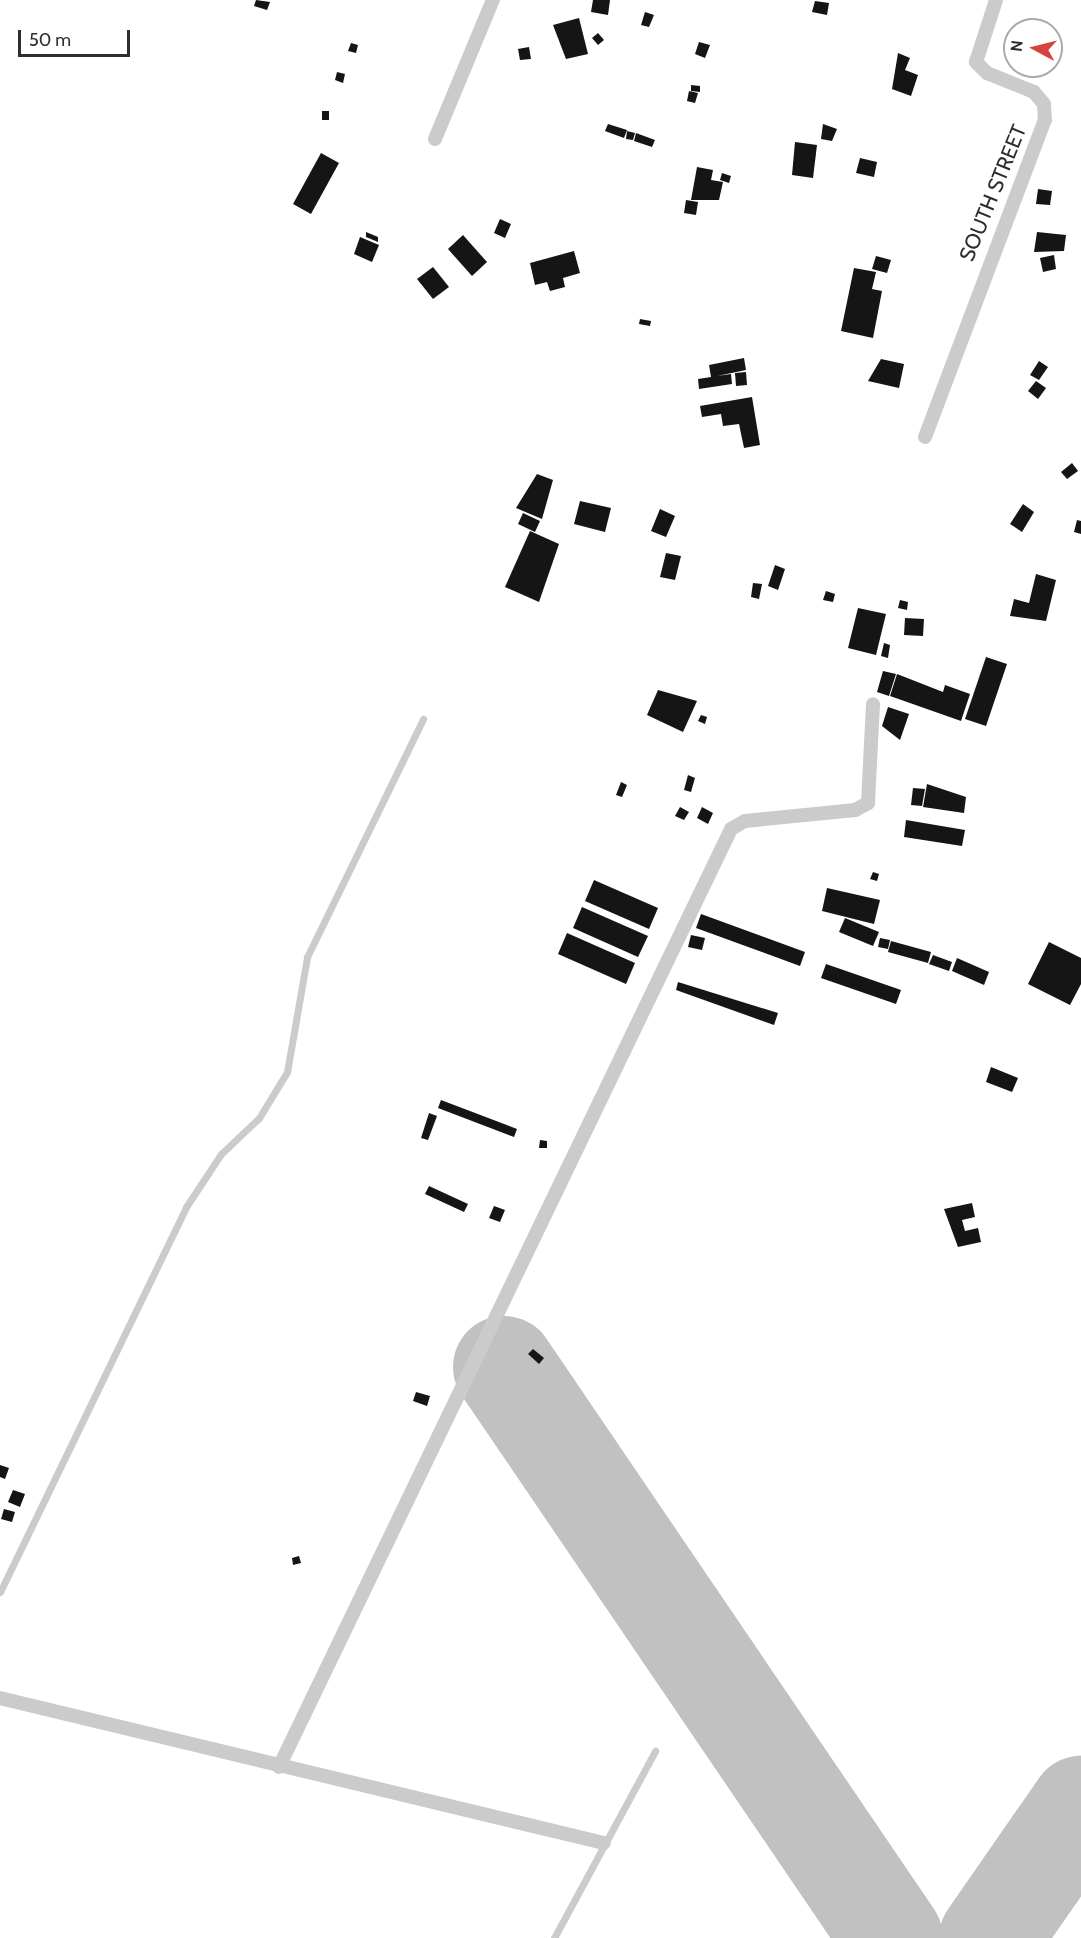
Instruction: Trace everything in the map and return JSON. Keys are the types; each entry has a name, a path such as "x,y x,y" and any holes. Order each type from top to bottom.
{"street":[{"path":"435,140 493,0"},
{"name":"SOUTH STREET","path":"925,437 1045,120 1044,104 1034,92 987,73 976,62 996,0"},
{"path":"279,1767 731,829 745,821 855,810 868,803 873,704"},
{"path":"0,1698 279,1767 604,1843"}],"lane":[{"path":"0,1592 186,1207 221,1154 260,1118 287,1072 307,957 423,719"},
{"path":"554,1938 655,1751"}],"building":[{"path":"256,0 270,2 267,10 254,6"},
{"path":"593,0 610,0 608,15 591,12"},
{"path":"815,1 829,3 827,15 812,12"},
{"path":"645,12 654,15 649,27 641,25"},
{"path":"579,18 588,54 566,59 553,25"},
{"path":"598,33 604,40 598,45 592,38"},
{"path":"699,42 710,45 705,58 695,54"},
{"path":"351,43 358,45 356,53 348,51"},
{"path":"529,47 531,59 520,60 518,49"},
{"path":"898,53 910,58 905,70 918,75 911,96 892,89"},
{"path":"337,72 345,74 343,83 335,80"},
{"path":"691,85 700,86 700,92 691,91"},
{"path":"689,91 698,93 695,103 687,101"},
{"path":"322,111 329,111 329,120 322,120"},
{"path":"608,124 627,130 624,138 605,131"},
{"path":"823,124 837,129 832,141 821,139"},
{"path":"627,131 635,133 633,140 626,139"},
{"path":"636,133 655,140 652,147 634,141"},
{"path":"795,142 817,145 813,178 792,175"},
{"path":"321,153 339,163 311,214 293,204"},
{"path":"860,158 877,162 874,177 856,173"},
{"path":"697,167 713,170 711,180 723,182 719,200 691,200"},
{"path":"722,173 731,176 729,183 720,180"},
{"path":"1038,189 1052,191 1050,205 1036,204"},
{"path":"686,200 698,202 696,215 684,213"},
{"path":"500,219 511,224 505,238 494,233"},
{"path":"366,232 378,237 378,242 366,237"},
{"path":"1037,232 1066,235 1064,251 1034,252"},
{"path":"463,235 487,262 472,276 448,249"},
{"path":"360,237 379,245 372,262 354,254"},
{"path":"574,251 580,273 563,278 565,287 550,291 547,282 535,285 530,263"},
{"path":"1054,255 1056,269 1043,272 1040,258"},
{"path":"876,256 891,260 887,273 872,269"},
{"path":"433,267 449,287 433,299 417,279"},
{"path":"854,268 876,272 872,289 882,291 873,338 841,331"},
{"path":"640,319 651,321 650,326 639,324"},
{"path":"744,358 746,370 717,376 731,374 732,384 699,389 698,379 711,377 709,365"},
{"path":"881,359 904,364 899,388 868,381"},
{"path":"1039,361 1048,367 1039,380 1030,375"},
{"path":"746,372 747,385 736,386 735,373"},
{"path":"1036,381 1046,388 1038,399 1028,391"},
{"path":"752,397 760,445 744,448 739,424 723,426 721,414 702,417 700,406"},
{"path":"1072,463 1078,471 1067,479 1061,472"},
{"path":"537,474 553,480 542,519 516,508"},
{"path":"580,501 611,508 605,532 574,524"},
{"path":"1023,504 1034,512 1022,532 1010,524"},
{"path":"660,509 675,516 666,537 651,531"},
{"path":"523,513 540,521 535,532 518,524"},
{"path":"1077,520 1081,521 1081,534 1074,532"},
{"path":"530,531 559,544 539,602 505,587"},
{"path":"666,553 681,556 675,580 660,577"},
{"path":"775,565 785,569 778,590 768,586"},
{"path":"1036,574 1056,580 1046,621 1010,616 1014,599 1029,603"},
{"path":"753,583 762,584 759,599 751,597"},
{"path":"826,591 835,594 833,602 823,600"},
{"path":"900,600 908,602 907,610 898,608"},
{"path":"858,608 886,614 876,655 848,648"},
{"path":"905,618 924,619 923,636 904,635"},
{"path":"884,643 890,645 888,658 881,656"},
{"path":"986,657 1007,664 986,726 965,719"},
{"path":"883,671 896,674 889,696 877,692"},
{"path":"897,674 943,692 945,685 970,694 961,721 890,696"},
{"path":"658,690 697,701 683,732 647,715"},
{"path":"888,707 909,714 900,740 882,726"},
{"path":"701,715 707,717 705,724 698,721"},
{"path":"688,775 695,778 691,792 684,790"},
{"path":"621,782 627,785 622,797 616,795"},
{"path":"927,784 966,797 964,813 923,807"},
{"path":"913,788 925,789 922,806 911,805"},
{"path":"680,807 689,812 684,820 675,816"},
{"path":"702,807 713,813 708,824 697,818"},
{"path":"906,820 965,830 962,846 904,837"},
{"path":"873,872 879,874 877,881 870,879"},
{"path":"594,880 658,908 649,929 585,901"},
{"path":"827,888 880,900 874,924 822,911"},
{"path":"582,907 648,936 638,957 573,928"},
{"path":"701,914 805,952 800,966 696,928"},
{"path":"845,918 879,932 873,946 839,932"},
{"path":"567,933 635,963 626,984 558,954"},
{"path":"691,935 705,938 702,950 688,947"},
{"path":"880,938 890,940 888,949 878,947"},
{"path":"891,941 931,952 928,963 888,952"},
{"path":"1049,942 1081,958 1081,984 1070,1005 1028,984"},
{"path":"933,955 952,962 949,971 929,964"},
{"path":"957,958 989,972 984,985 952,971"},
{"path":"826,964 901,990 896,1004 821,978"},
{"path":"678,982 778,1013 774,1025 676,990"},
{"path":"991,1067 1018,1078 1012,1092 986,1082"},
{"path":"441,1100 517,1129 514,1137 438,1108"},
{"path":"429,1113 437,1116 428,1140 421,1138"},
{"path":"540,1140 547,1141 547,1148 539,1148"},
{"path":"429,1186 468,1204 464,1212 425,1194"},
{"path":"972,1203 975,1217 962,1220 965,1231 978,1228 981,1242 958,1247 944,1209"},
{"path":"494,1206 505,1210 500,1222 489,1218"},
{"path":"533,1349 544,1358 539,1364 528,1354"},
{"path":"416,1392 430,1396 427,1406 413,1401"},
{"path":"0,1465 9,1468 5,1479 0,1477"},
{"path":"13,1490 25,1494 20,1507 8,1502"},
{"path":"4,1509 15,1512 12,1522 1,1519"},
{"path":"299,1556 301,1563 293,1565 292,1558"}],"runway":[{"path":"504,1367 892,1938"},
{"path":"990,1938 1081,1807"}]}
